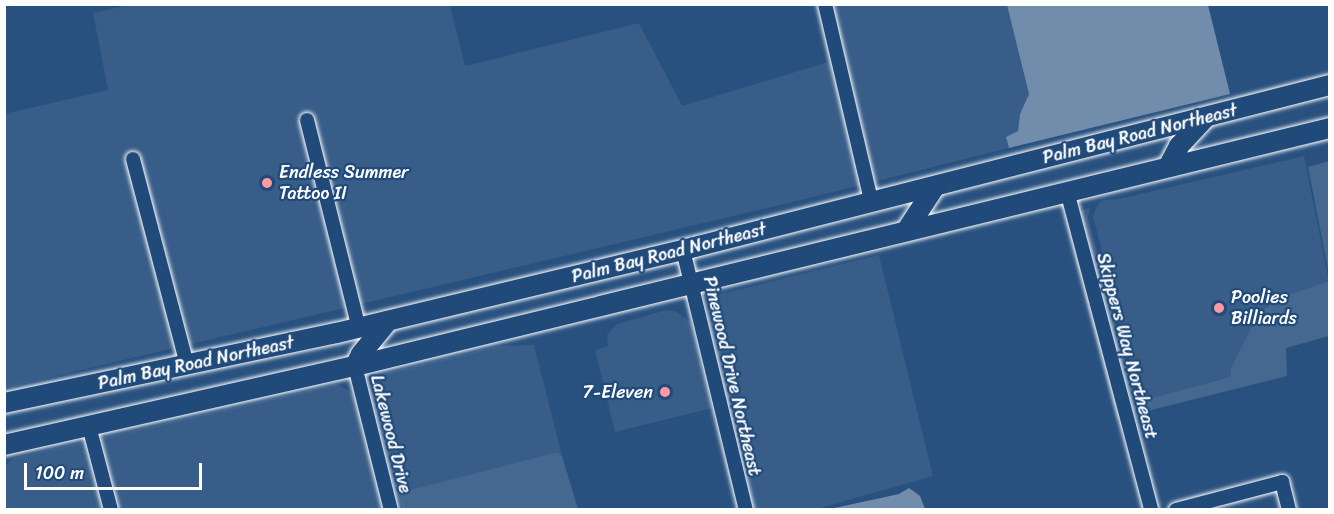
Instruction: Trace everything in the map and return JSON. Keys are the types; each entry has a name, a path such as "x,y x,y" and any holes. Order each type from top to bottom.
{"main road":[{"name":"Palm Bay Road Northeast","path":"4,404 359,328 683,250 872,204 1329,85"},
{"path":"1168,167 1179,146 1206,117"},
{"name":"Palm Bay Road Northeast","path":"4,445 335,371 1329,128"},
{"path":"906,231 934,188"},
{"path":"355,366 361,354 388,321"},
{"path":"335,371 350,353 359,328"}],"street":[{"path":"825,4 872,204"},
{"path":"307,120 359,328"},
{"path":"133,159 187,365"},
{"name":"Skippers Way Northeast","path":"1067,191 1151,510"},
{"name":"Pinewood Drive Northeast","path":"683,250 746,510"},
{"name":"Lakewood Drive","path":"355,366 391,510"},
{"path":"89,426 111,510"},
{"path":"1176,510 1282,482 1289,510"}],"shaded area":[{"path":"133,4 450,5 465,66 639,23 682,106 842,58 831,5 1007,5 1029,94 1020,114 1018,131 1007,138 1009,148 793,202 5,388 4,114 108,90 93,13"},
{"path":"1007,5 1208,5 1230,94 1009,148 1006,137 1018,131 1020,114 1029,94"},
{"path":"1304,156 1329,281 1281,297 1242,349 1231,368 1230,377 1140,401 1093,216 1098,205 1103,200 1119,199"},
{"path":"1330,161 1329,274 1308,167"},
{"path":"1090,208 1088,217 1137,408 1133,415 1116,420 1064,215"},
{"path":"879,255 933,476 817,509 750,509 706,322 710,308 721,294"},
{"path":"1329,281 1329,336 1286,348 1287,376 1143,412 1140,401 1230,377 1231,368 1259,313 1281,297"},
{"path":"663,311 675,311 691,322 712,408 615,432 595,350 608,346 607,335 617,324"},
{"path":"534,345 562,456 557,452 403,492 400,500 395,499 368,391 377,375 499,346"},
{"path":"337,384 352,393 356,403 384,509 5,510 5,466 14,458"},
{"path":"557,452 562,456 578,509 403,509 400,500 402,492"},
{"path":"909,488 920,496 925,509 830,509 899,494"}],"place":[{"name":"Endless Summer Tattoo II","path":"267,183"},
{"name":"Poolies Billiards","path":"1219,308"},
{"name":"7-Eleven","path":"665,392"}]}
